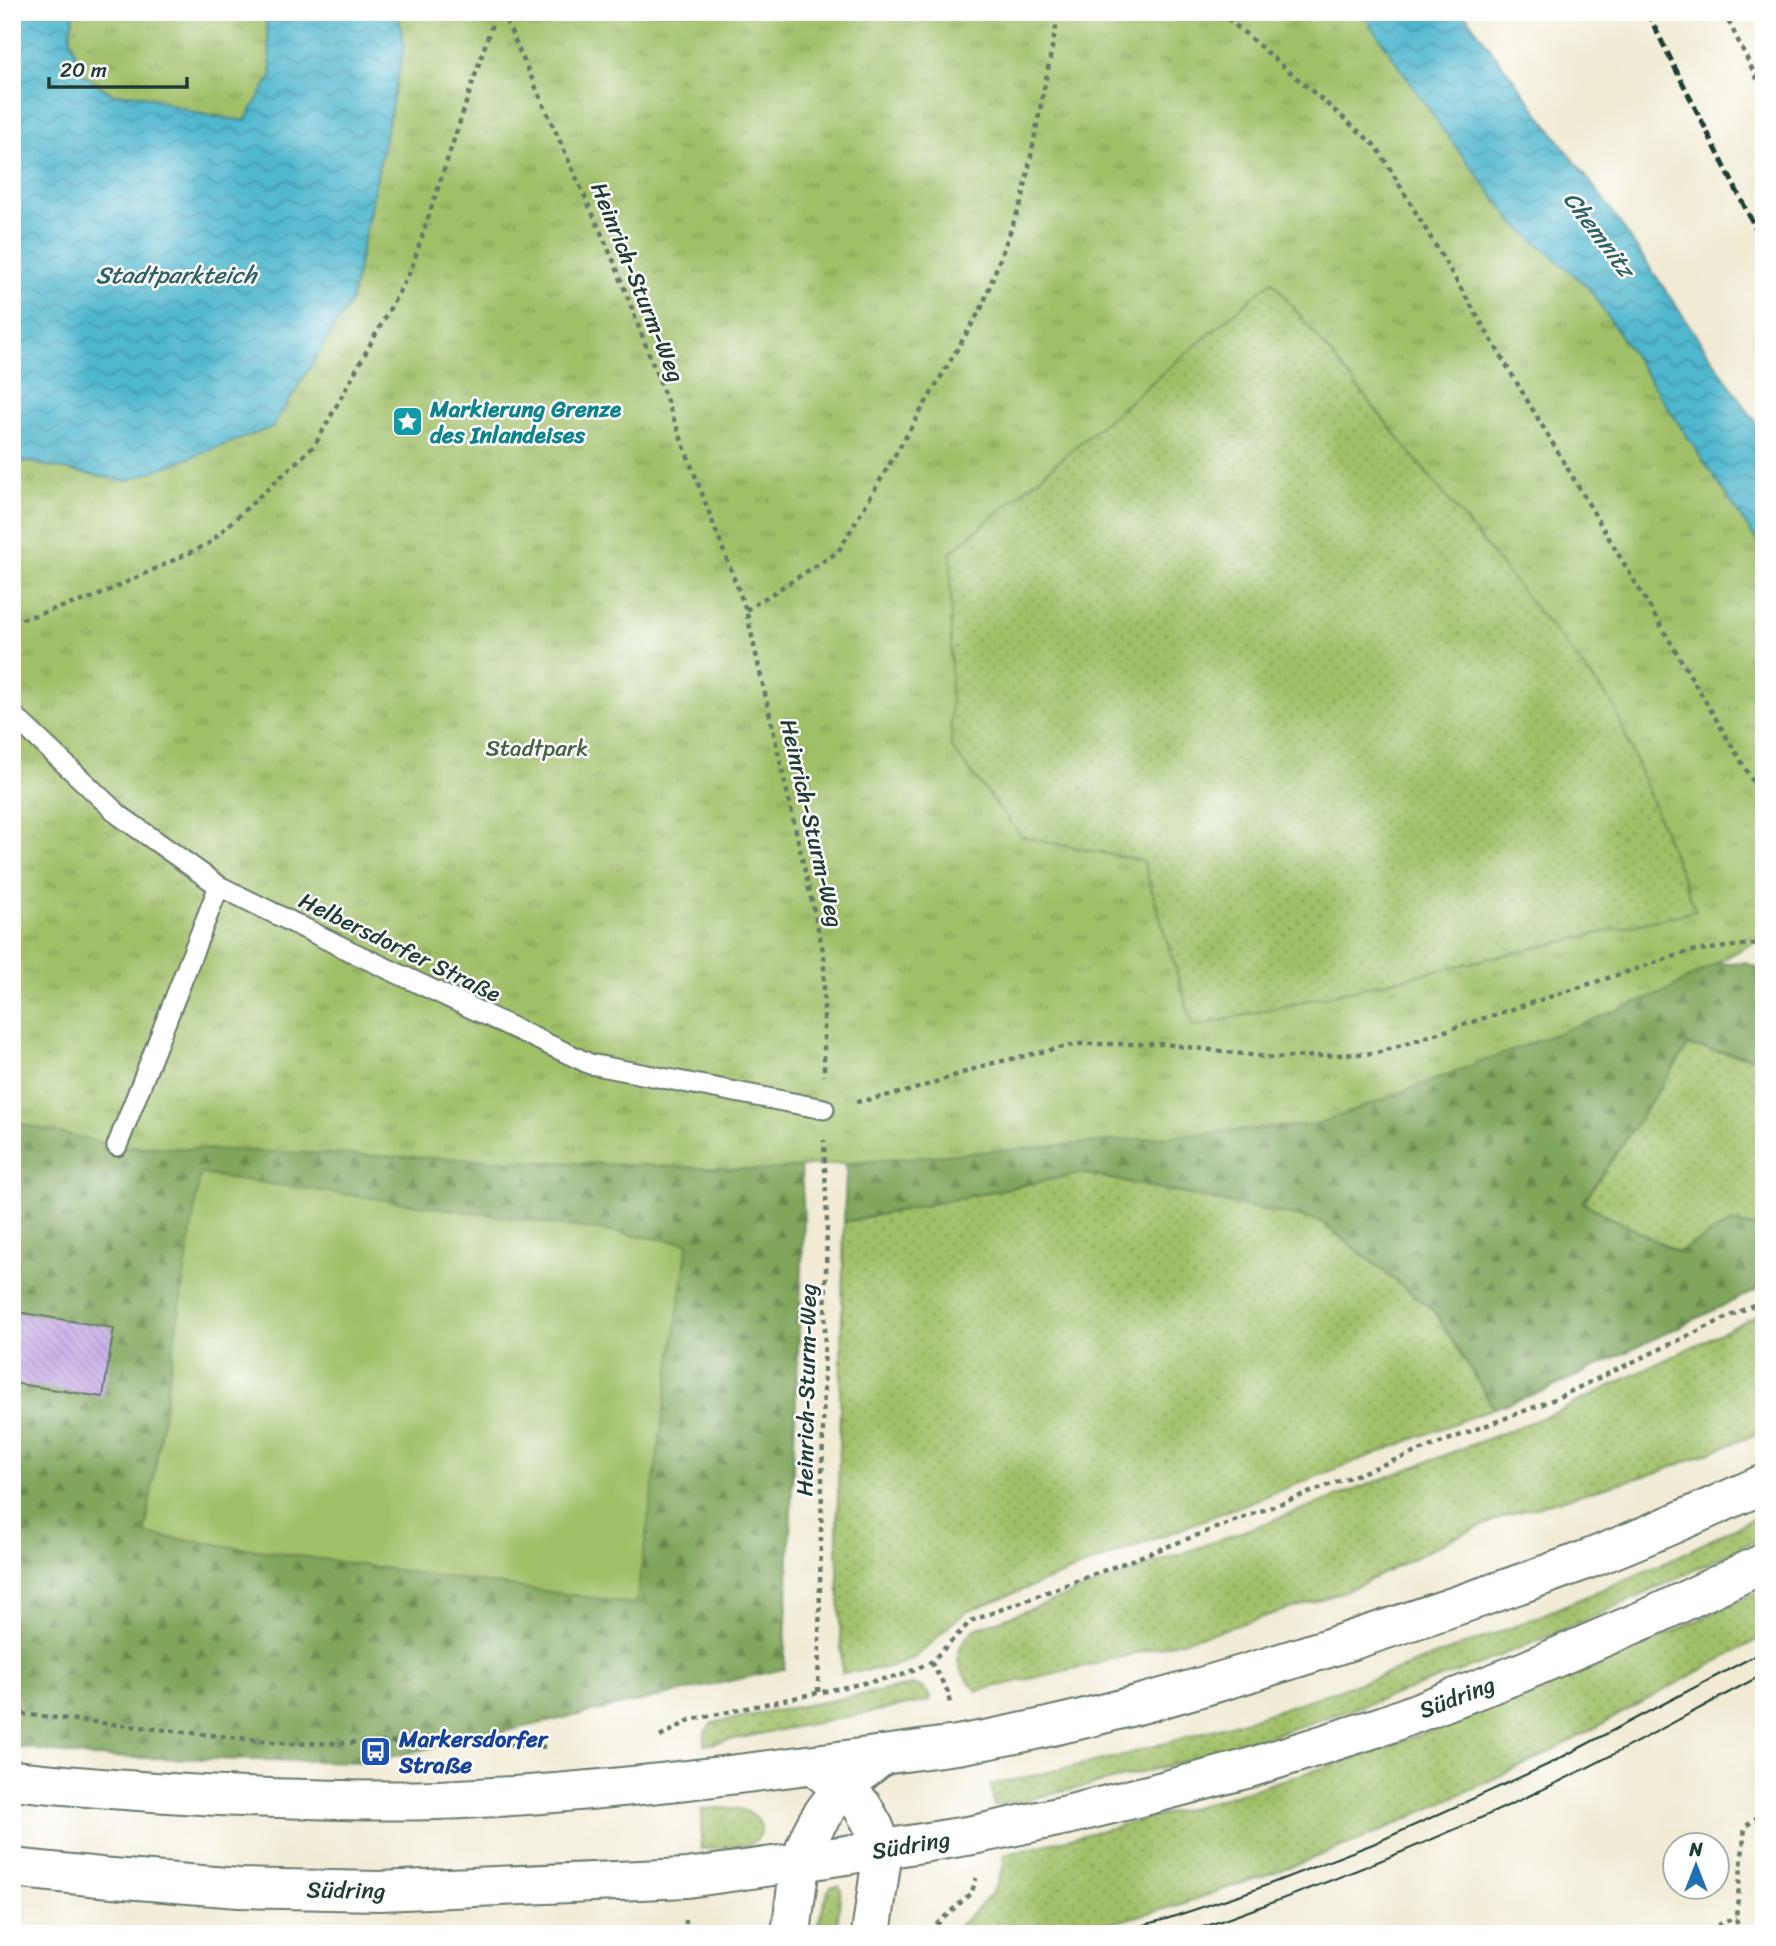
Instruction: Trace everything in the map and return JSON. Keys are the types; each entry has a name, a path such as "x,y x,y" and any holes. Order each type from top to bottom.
{"main road":[{"path":"12,1780 89,1788 248,1798 385,1801 477,1798 580,1790 801,1765 993,1738 1129,1707 1228,1680 1402,1624 1585,1560 1764,1485"},
{"name":"Südring","path":"12,1868 239,1888 379,1891 687,1878 973,1835 1148,1796 1246,1769 1385,1725 1520,1673 1656,1615 1764,1563"},
{"path":"791,1934 801,1862 812,1831 825,1808 844,1787 883,1755"},
{"path":"801,1765 844,1787 862,1806 874,1827 883,1850 871,1934"}],"lane":[{"name":"Helbersdorfer Straße","path":"12,714 119,815 219,886 349,951 590,1064 824,1109"},
{"path":"117,1146 219,886"}],"path":[{"path":"12,622 95,597 208,544 315,445 411,270 496,12"},
{"name":"Heinrich-Sturm-Weg","path":"502,12 615,264 747,610 824,955 827,1222 818,1692"},
{"path":"747,610 838,552 982,307 1023,197 1059,12"},
{"path":"1220,12 1377,146 1764,800"},
{"path":"1724,12 1764,93"},
{"path":"824,1109 909,1091 989,1065 1077,1044 1164,1044 1274,1058 1377,1053 1690,951 1752,944 1764,947"},
{"path":"650,1743 690,1720 902,1675 931,1662 971,1621 1548,1402 1764,1300"},
{"path":"12,1713 292,1744 429,1741 561,1747"},
{"path":"1739,1934 1736,1917 1745,1827 1764,1812"},
{"path":"1699,1934 1736,1917"}],"green space":[{"path":"74,12 265,12 272,75 246,121 200,114 142,95 113,94 80,72 70,35"},
{"name":"Stadtpark","path":"398,12 1393,12 1764,534 1764,937 1660,994 1318,1124 763,1170 117,1146 12,1122 12,459 126,481 273,427 351,301 404,46","holes":["1272,281 1613,704 1696,911 1193,1027 1143,861 1022,837 951,747 951,552"]},
{"path":"1272,280 1613,704 1696,911 1193,1027 1143,861 1022,837 951,747 951,552"},
{"path":"220,447 790,988 804,1219 784,1669 368,1762 90,1757 12,1746 12,459 126,481"},
{"path":"951,552 951,747 1022,837 1143,861 1193,1027 1694,965 1744,962 1764,970 1764,1059 1688,1046 1583,1203 1678,1252 1732,1222 1764,1230 1764,1286 1547,1390 1494,1408 1435,1312 1320,1221 1082,1173 844,1222 855,951"},
{"path":"1688,1046 1764,1060 1764,1230 1732,1222 1678,1252 1582,1203"},
{"path":"1082,1173 1320,1221 1435,1312 1494,1408 968,1611 918,1655 901,1664 842,1673 837,1542 844,1222"},
{"path":"200,1174 688,1243 636,1604 145,1534"},
{"path":"1764,1312 1764,1430 1754,1435 1659,1472 1508,1515 1453,1538 1360,1585 1215,1632 977,1691 960,1667 958,1660 961,1645 975,1629 1328,1500 1557,1412"},
{"path":"1764,1513 1764,1536 1608,1610 1466,1669 1213,1753 1083,1787 994,1806 991,1785 1116,1757 1251,1719 1383,1675 1521,1624 1669,1561"},
{"path":"1764,1589 1764,1636 1545,1755 1372,1835 1175,1906 1071,1934 950,1934 994,1890 1000,1879 1004,1855 1201,1805 1365,1755 1515,1699 1654,1641"},
{"path":"913,1685 925,1690 930,1698 928,1701 704,1745 705,1733 712,1723"},
{"path":"727,1808 752,1814 761,1828 759,1836 749,1845 701,1849 702,1809"},
{"path":"839,1886 841,1889 836,1934 815,1934 828,1891 831,1887"}],"water":[{"name":"Stadtparkteich","path":"12,12 74,12 70,35 80,72 112,94 142,95 200,114 245,121 272,75 265,12 398,12 404,46 351,301 273,427 126,481 12,459"},
{"name":"Chemnitz","path":"1362,12 1463,12 1606,203 1764,435 1764,552 1588,287 1514,223 1443,130"}],"building":[{"path":"17,1312 114,1328 103,1397 12,1383 12,1346"}],"tram line":[{"path":"1111,1934 1254,1890 1373,1844 1547,1765 1764,1651"},
{"path":"1184,1934 1370,1865 1507,1806 1606,1759 1764,1674"}],"railway":[{"path":"1647,12 1764,245"}],"place":[{"name":"Markierung Grenze des Inlandeises","path":"407,422"},
{"name":"Markersdorfer Straße","path":"376,1752"}]}
